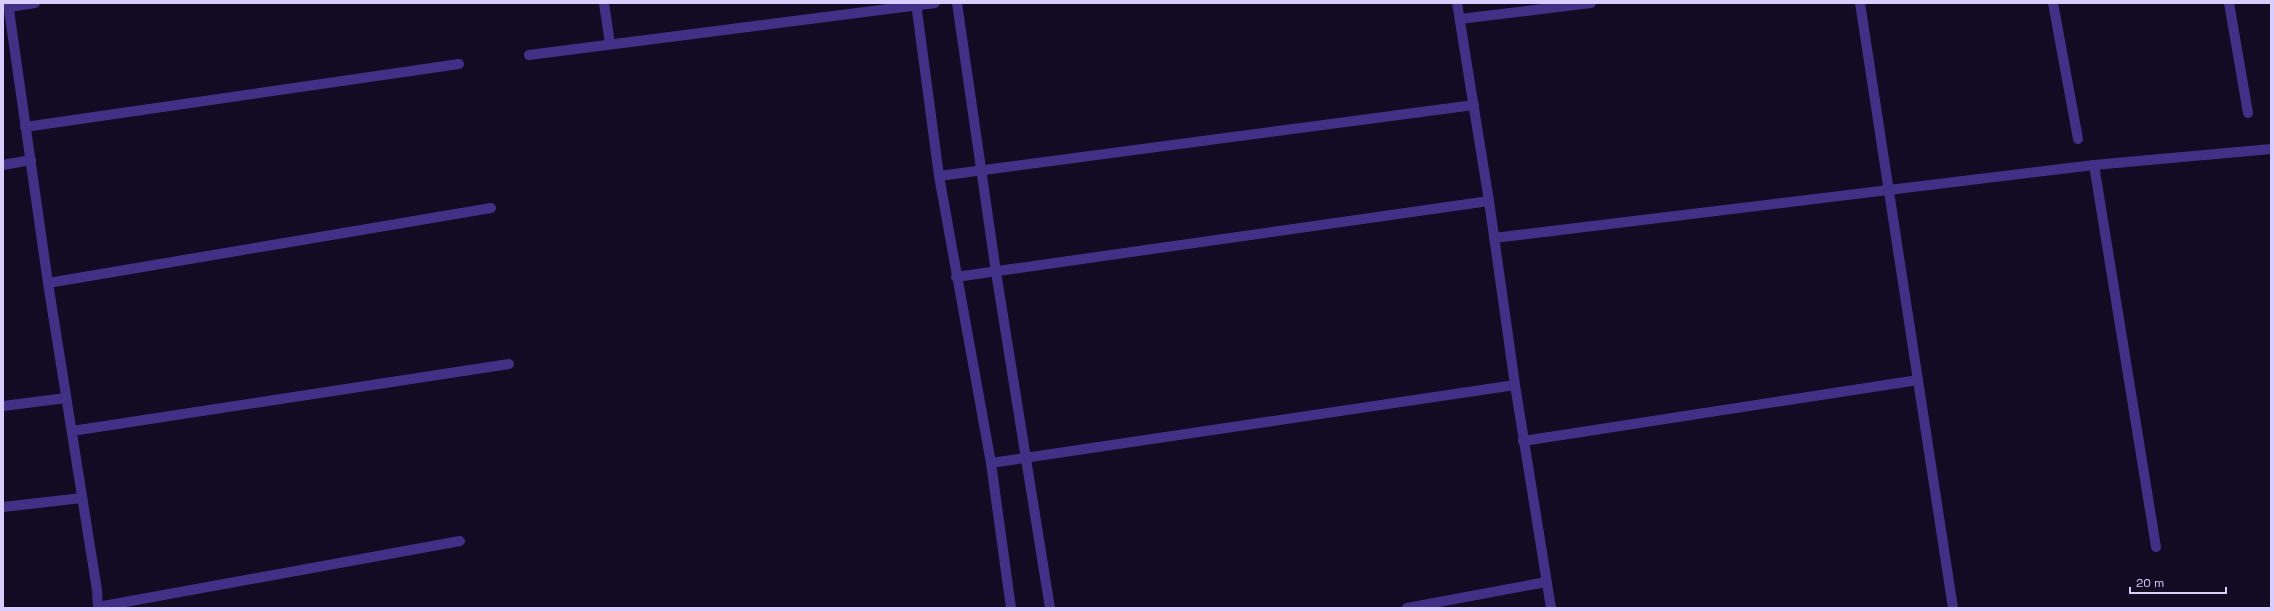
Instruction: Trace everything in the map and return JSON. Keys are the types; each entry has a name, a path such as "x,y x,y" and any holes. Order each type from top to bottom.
{"street":[{"path":"35,3 9,5 48,283 72,430 98,608 460,541"},
{"path":"604,3 610,44"},
{"path":"529,55 935,3"},
{"path":"957,3 996,272 1050,608"},
{"path":"1457,3 1489,201 1514,386 1550,608"},
{"path":"1460,19 1591,3"},
{"path":"1860,3 1952,608"},
{"path":"2053,3 2078,139"},
{"path":"2229,3 2248,113"},
{"path":"916,5 939,176 956,277 991,463 1011,608"},
{"path":"25,127 459,64"},
{"path":"939,176 1474,105"},
{"path":"1494,238 2094,165 2271,149"},
{"path":"3,164 31,160"},
{"path":"2094,165 2156,547"},
{"path":"956,277 1489,201"},
{"path":"48,283 491,208"},
{"path":"72,430 509,364"},
{"path":"1523,441 1918,380"},
{"path":"991,463 1514,386"},
{"path":"3,406 66,398"},
{"path":"3,507 82,498"},
{"path":"1407,608 1546,582"}]}
